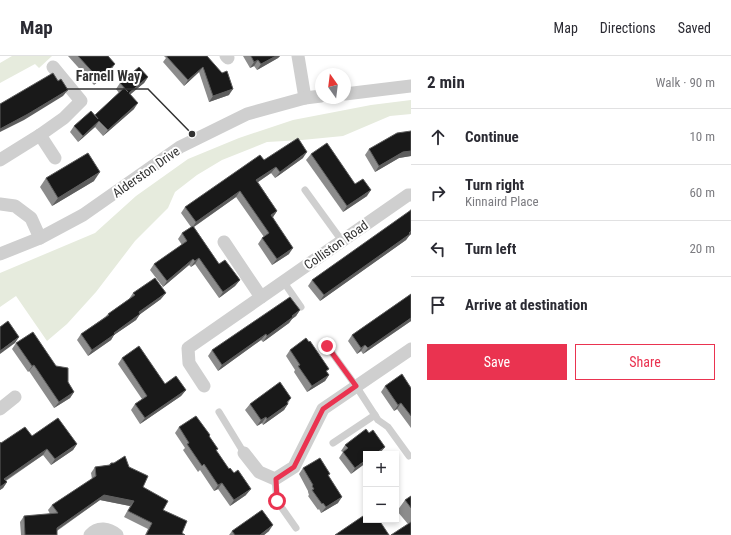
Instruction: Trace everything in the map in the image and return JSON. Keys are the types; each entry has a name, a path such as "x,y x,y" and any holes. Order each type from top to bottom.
{"street":[{"path":"298,56 306,98"},
{"path":"0,160 64,118 81,101 53,67"},
{"path":"351,93 411,86"},
{"name":"Alderston Drive","path":"0,254 40,238 83,215 180,147 247,114 315,97"},
{"path":"40,135 55,158"},
{"name":"Colliston Road","path":"204,386 189,363 188,348 408,195 411,195"},
{"path":"0,204 14,206 31,218 40,238"},
{"path":"224,242 261,297"},
{"path":"244,453 259,472 276,479 294,467 323,409 411,349"},
{"path":"0,409 15,397"},
{"path":"90,535 98,529 105,529 113,531 117,535"}],"lane":[{"path":"306,190 342,241"},
{"path":"283,281 301,307"},
{"path":"327,346 378,420 388,427 408,456"},
{"path":"219,412 244,453"},
{"path":"333,443 375,415"},
{"path":"276,479 277,501 296,528"}],"shaded area":[{"path":"12,56 52,56 39,68 35,64 0,83 0,63"},
{"path":"411,100 411,114 390,116 343,136 267,142 222,160 197,175 175,192 168,208 135,241 96,292 67,324 47,341 16,296 0,307 0,273 95,233 136,196 188,159 239,138 293,120 371,105"}],"building":[{"path":"78,56 108,56 115,64 99,79"},
{"path":"167,56 207,56 222,73 227,71 233,89 213,96 203,67 188,80"},
{"path":"251,56 276,56 261,64 258,60 254,62"},
{"path":"139,67 148,77 129,93 138,103 108,130 99,121 83,136 74,126 91,111 98,119 95,115 124,88 128,92 120,83"},
{"path":"53,73 58,81 61,79 68,90 0,129 0,104"},
{"path":"411,131 411,151 403,152 379,166 369,149 397,133"},
{"path":"298,138 307,152 280,172 276,167 256,180 277,211 271,215 293,248 277,259 262,238 269,233 240,191 196,222 185,207 260,155 264,160"},
{"path":"327,143 355,184 363,179 371,190 347,206 311,154"},
{"path":"88,153 100,172 58,198 46,178"},
{"path":"411,210 410,234 324,295 312,280"},
{"path":"193,226 219,264 225,260 240,280 223,292 199,258 195,261 193,259 167,281 154,264 187,241 182,233"},
{"path":"155,278 166,293 139,312 140,314 92,350 81,334 109,315 108,314 135,295 133,293"},
{"path":"411,294 411,318 368,348 365,345 361,348 352,335"},
{"path":"290,297 300,310 292,316 293,317 222,365 212,350"},
{"path":"8,321 19,337 0,351 0,327"},
{"path":"33,332 56,366 68,368 68,382 74,392 59,402 34,365 32,366 16,343"},
{"path":"306,338 309,342 310,341 329,369 326,371 329,375 312,386 298,366 300,365 290,350"},
{"path":"139,346 165,384 176,376 186,390 145,418 135,404 147,396 122,358"},
{"path":"402,374 411,388 411,416 401,403 398,405 385,386"},
{"path":"280,382 291,398 287,402 288,404 267,419 266,417 261,420 250,404"},
{"path":"196,416 210,435 209,436 218,449 216,450 229,469 230,468 234,473 238,470 251,489 234,500 222,483 218,485 204,464 202,466 187,444 189,443 179,427"},
{"path":"58,418 77,444 55,459 47,449 4,479 7,482 0,487 0,442 1,443 25,427 32,436"},
{"path":"366,429 369,433 373,430 385,447 379,451 363,451 363,462 355,468 343,452 348,448 345,445"},
{"path":"125,456 129,467 148,476 143,487 168,501 163,510 187,521 182,533 185,535 146,535 152,523 128,511 134,501 104,495 57,528 57,535 25,535 24,516 58,513 52,505 96,476 95,467 110,465 111,463 114,463"},
{"path":"320,458 330,474 328,475 342,497 326,507 312,490 314,489 312,486 313,485 303,468"},
{"path":"411,496 411,508 405,500"},
{"path":"262,510 273,525 260,535 235,535 232,531"},
{"path":"363,516 363,523 381,523 389,535 335,535"},
{"path":"411,522 411,535 391,535"}],"place":[{"name":"Farnell Way","path":"192,134"}],"route":[{"path":"277,501 276,479 294,467 323,409 356,386 327,346"}]}
